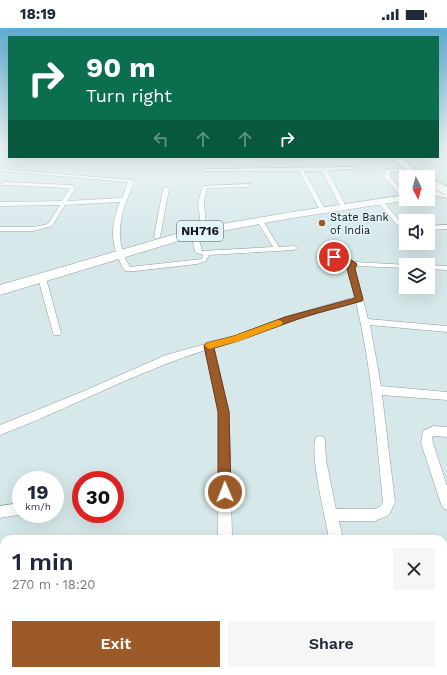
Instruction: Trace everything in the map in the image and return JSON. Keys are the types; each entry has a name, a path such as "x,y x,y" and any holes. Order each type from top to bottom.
{"highway":[{"name":"NH716","path":"0,290 42,278 157,237 321,207 399,198"},
{"name":"NH716","path":"0,284 48,272 197,229 260,221 399,198"}],"street":[{"path":"98,178 131,181 115,231 118,251 128,269 197,262 204,260 206,254"},
{"path":"305,178 321,207"},
{"path":"329,178 342,204"},
{"path":"388,178 399,190"},
{"path":"0,228 47,227 50,225 62,203 72,189 72,187 4,184"},
{"path":"248,185 204,187 197,229 198,252 206,254 273,251 294,248"},
{"path":"157,237 166,189"},
{"path":"439,192 447,196"},
{"path":"0,204 124,200"},
{"path":"381,202 399,224"},
{"path":"260,221 273,251"},
{"path":"435,228 447,227"},
{"path":"334,257 348,260 354,264 399,266"},
{"path":"332,515 375,514 385,511 389,502 377,390 365,322 351,269 354,264"},
{"path":"435,267 447,268"},
{"path":"42,278 57,333"},
{"path":"0,430 88,394 169,358 236,339 288,319 323,308 359,299"},
{"path":"365,322 447,329"},
{"path":"209,346 224,412 225,535"},
{"path":"377,390 447,396"},
{"path":"447,432 433,431 427,435 427,443 447,504"},
{"path":"320,441 320,460 335,535"},
{"path":"0,512 12,510"}],"slow traffic":[{"path":"209,346 236,339 278,323"}],"place":[{"name":"State Bank of India","path":"322,223"}],"route":[{"path":"225,492 224,412 209,346 236,339 288,319 359,299 351,269 354,264 348,260 334,257"}]}
